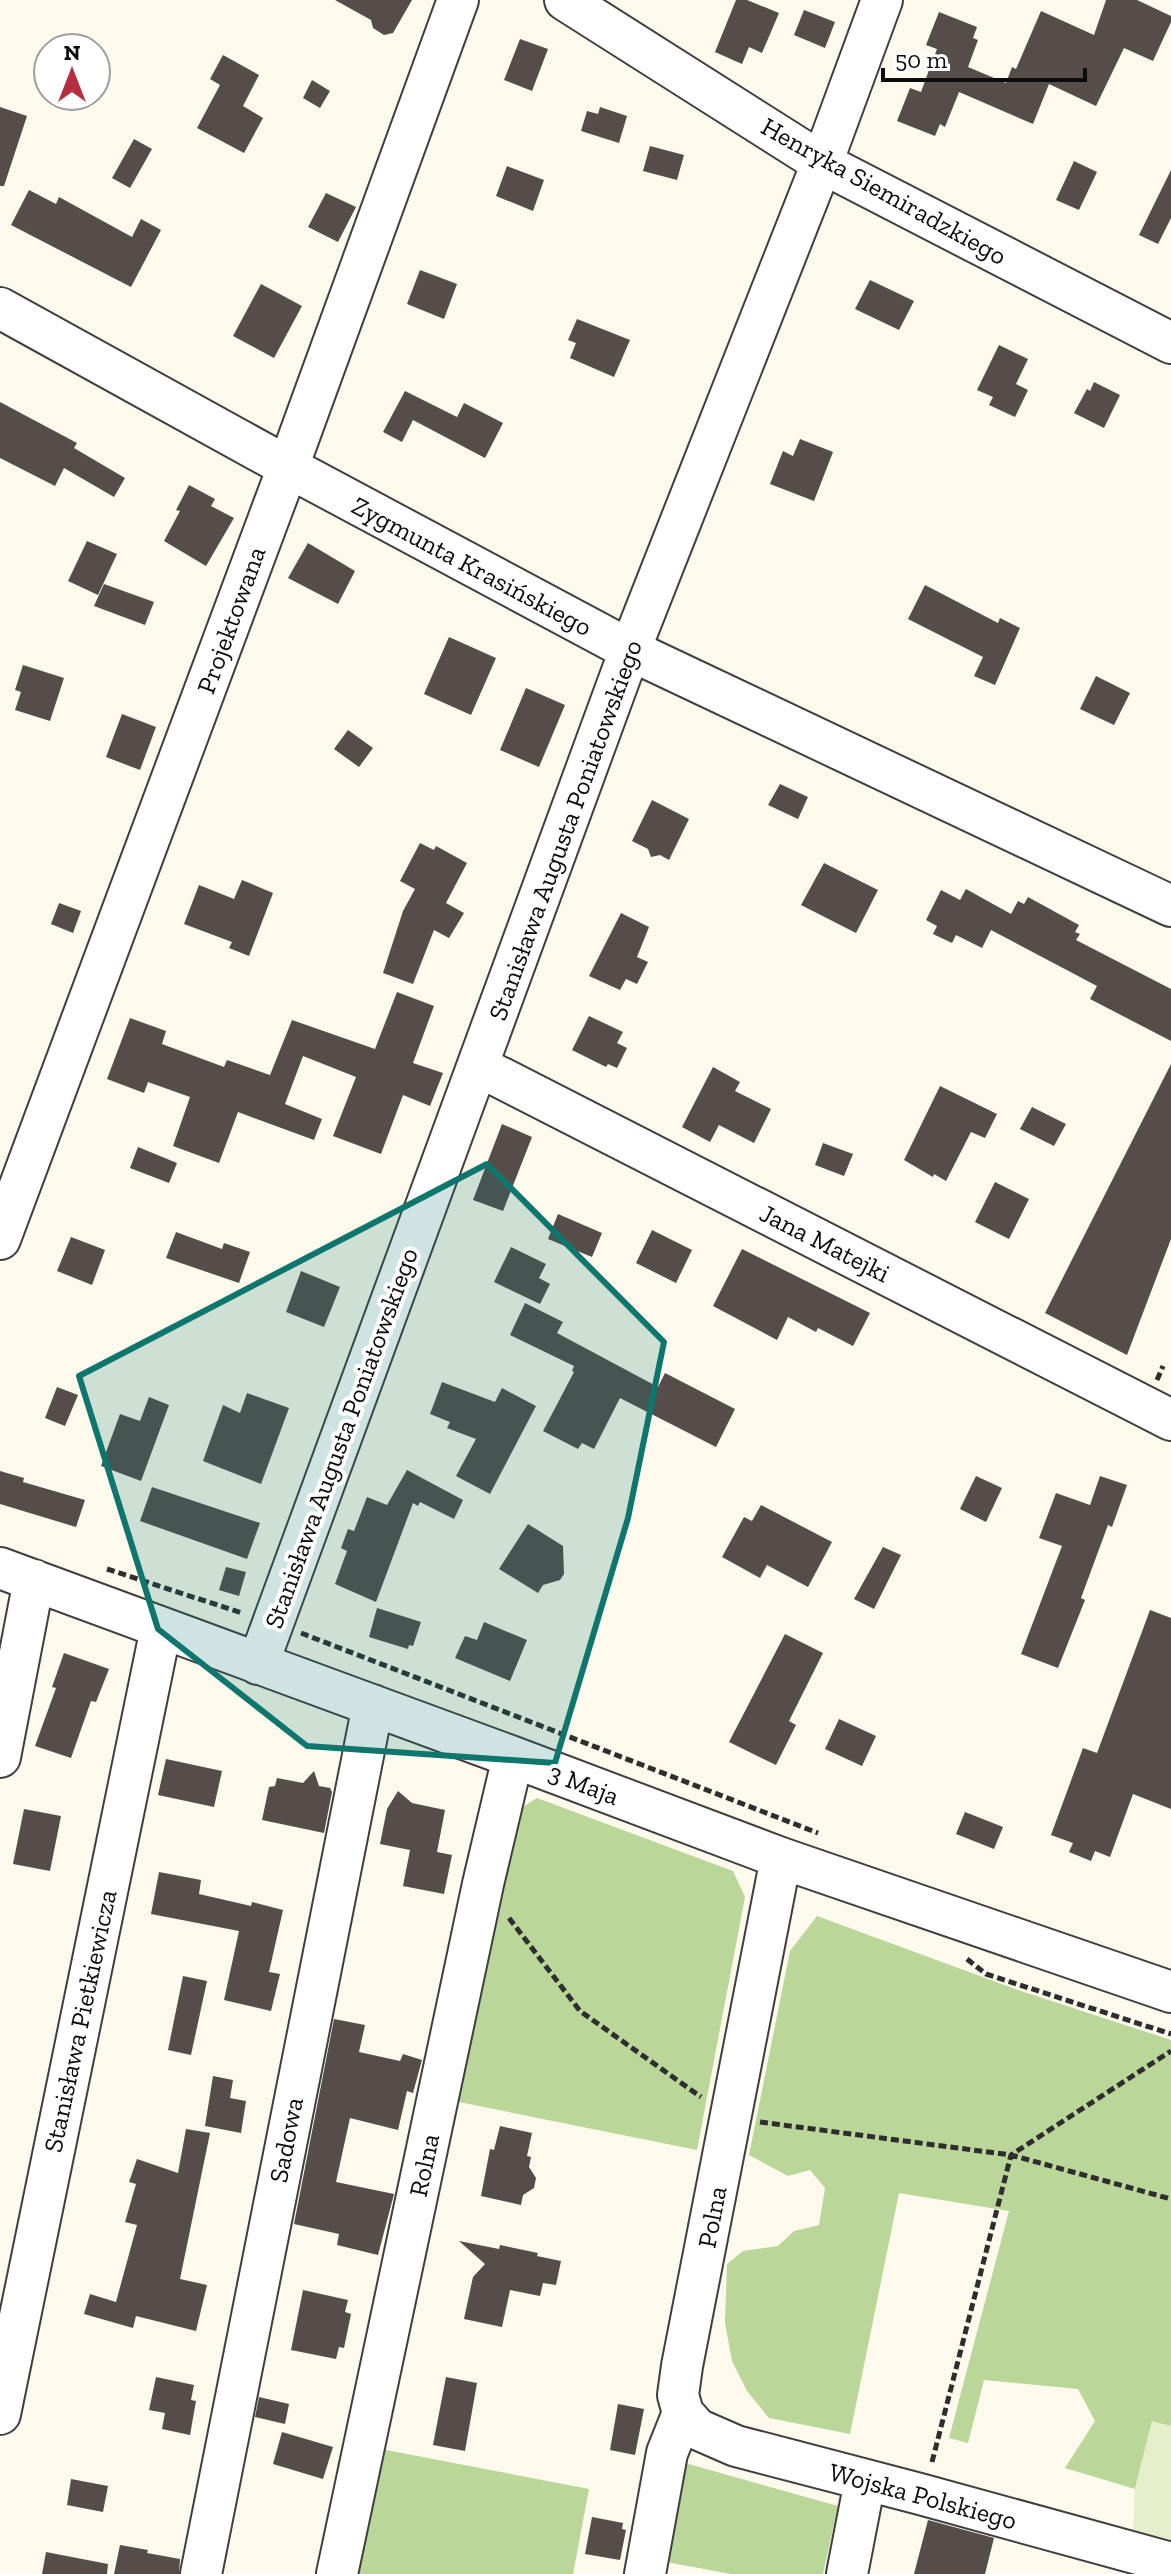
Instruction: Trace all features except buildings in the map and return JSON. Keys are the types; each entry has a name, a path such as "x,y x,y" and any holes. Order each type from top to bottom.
{"street":[{"name":"Projektowana","path":"0,1239 288,467 458,0"},
{"name":"Henryka Siemiradzkiego","path":"565,0 822,163 1171,343"},
{"name":"Stanisława Augusta Poniatowskiego","path":"258,1664 630,650 822,163 882,0"},
{"name":"Zygmunta Krasińskiego","path":"0,308 630,650 1171,906"},
{"name":"Jana Matejki","path":"478,1066 1171,1420"},
{"name":"3 Maja","path":"17,1574 781,1858 1171,1992"},
{"path":"0,1757 17,1574"},
{"name":"Stanisława Pietkiewicza","path":"0,2414 161,1628"},
{"name":"Sadowa","path":"201,2574 373,1705"},
{"name":"Rolna","path":"337,2574 483,1884 513,1757"},
{"name":"Polna","path":"645,2574 667,2453 683,2413 678,2395 682,2366 781,1858"},
{"name":"Wojska Polskiego","path":"683,2413 697,2429 736,2446 1171,2563"},
{"path":"847,2574 865,2481"}],"path":[{"path":"100,1567 274,1623 831,1840"},
{"path":"483,1884 580,2011 732,2119 1011,2155 1171,2199"},
{"path":"922,2460 933,2463 1011,2155 1171,2051"}],"highlighted area":[{"path":"487,1164 664,1342 628,1518 555,1763 307,1746 158,1629 79,1376"}],"green space":[{"path":"537,1798 733,1871 745,1897 697,2150 454,2101 513,1813"},
{"path":"817,1916 1021,1991 1171,2040 1171,2426 1152,2422 1135,2489 1065,2468 1095,2421 1078,2389 984,2380 968,2443 949,2438 1009,2211 899,2193 850,2434 769,2418 747,2391 732,2361 725,2323 727,2264 743,2251 778,2246 794,2231 819,2225 825,2188 810,2170 788,2176 749,2155 790,1951"},
{"path":"1152,2421 1171,2426 1171,2543 1133,2532 1135,2489"},
{"path":"381,2449 589,2489 573,2574 355,2574"},
{"path":"678,2461 838,2506 823,2574 731,2574 661,2561"}]}
